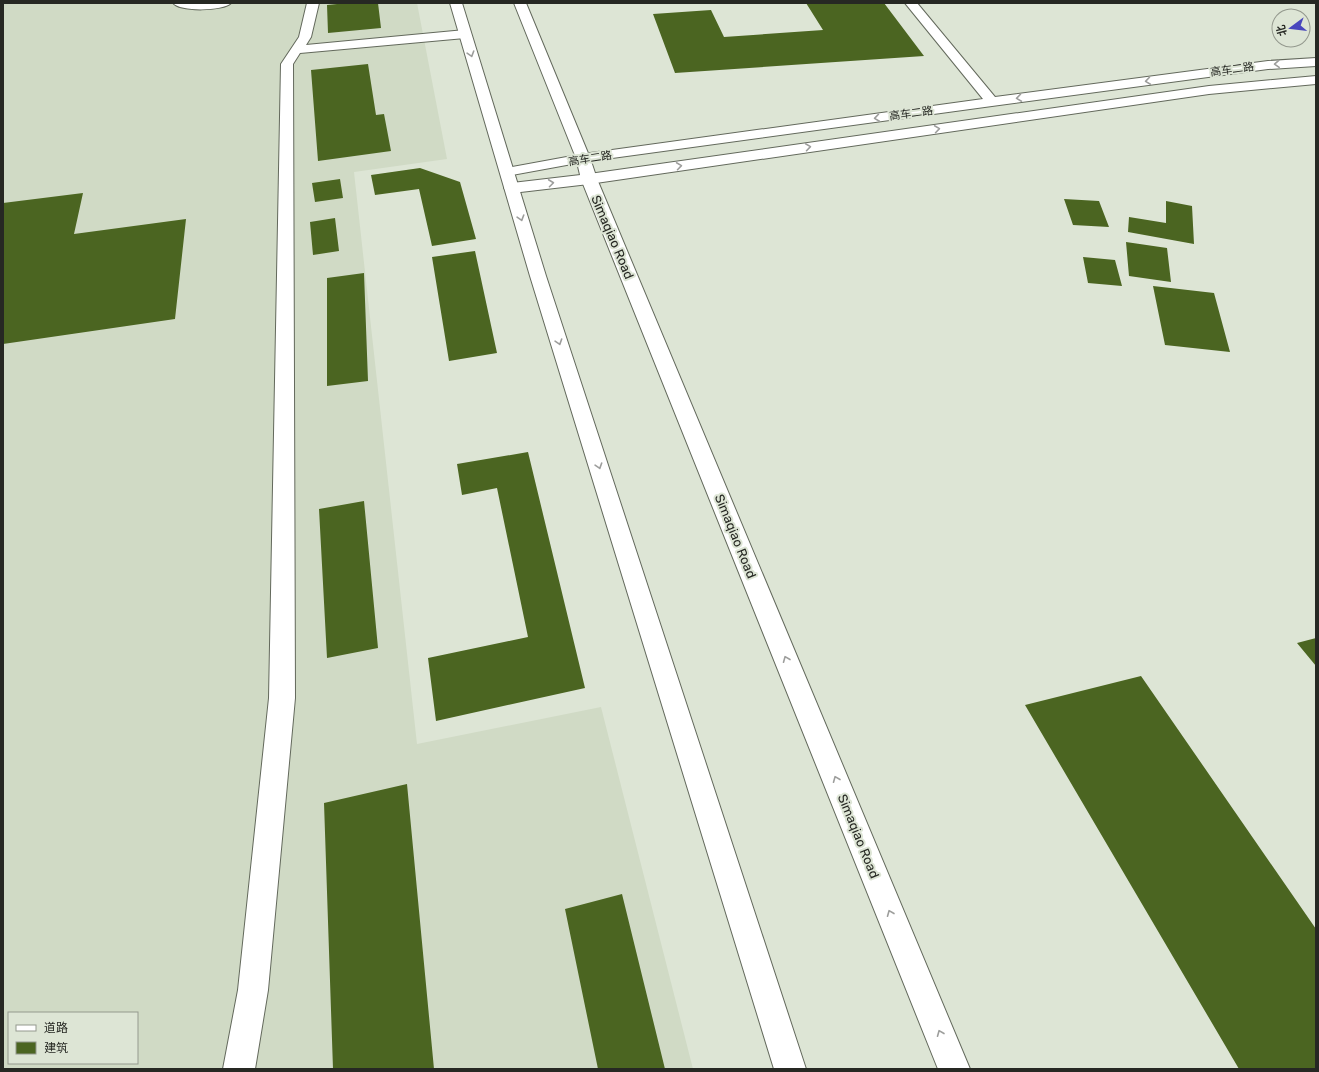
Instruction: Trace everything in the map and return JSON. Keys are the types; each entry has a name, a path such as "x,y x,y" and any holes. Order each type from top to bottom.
{"main road":[{"path":"179,3 189,7 225,3"},
{"path":"239,1069 253,990 282,698 287,64 305,37 313,3"},
{"path":"456,3 509,180 790,1069"},
{"name":"Simaqiao Road","path":"520,3 586,169 954,1069"},
{"path":"912,3 992,102"},
{"path":"296,50 465,34"},
{"name":"高车二路","path":"509,180 586,169 992,102 1268,65 1316,62"},
{"name":"高车二路","path":"509,180 1209,90 1316,80"}],"shaded area":[{"path":"3,3 417,3 447,159 354,172 417,744 601,707 693,1069 3,1069"}],"building":[{"path":"347,3 378,3 381,28 328,33 327,5"},
{"path":"806,3 884,3 924,56 675,73 653,14 711,10 724,37 823,30"},
{"path":"368,64 376,115 384,114 391,151 318,161 311,70"},
{"path":"420,168 460,182 476,239 432,246 419,189 375,195 371,175"},
{"path":"340,179 343,198 315,202 312,183"},
{"path":"83,193 74,234 186,219 175,319 3,344 3,203"},
{"path":"1064,199 1099,201 1109,227 1073,225"},
{"path":"1166,201 1192,206 1194,244 1128,232 1129,217 1166,223"},
{"path":"335,218 339,251 313,255 310,222"},
{"path":"1126,242 1167,248 1171,282 1129,276"},
{"path":"475,251 497,353 449,361 432,257"},
{"path":"1083,257 1115,260 1122,286 1088,283"},
{"path":"364,273 368,381 327,386 327,278"},
{"path":"1153,286 1214,293 1230,352 1165,345"},
{"path":"528,452 585,688 436,721 428,658 528,637 497,488 462,495 457,464"},
{"path":"364,501 378,648 327,658 319,509"},
{"path":"1316,638 1316,666 1297,643"},
{"path":"1141,676 1316,929 1316,1069 1239,1069 1025,705"},
{"path":"407,784 434,1069 333,1069 324,803"},
{"path":"622,894 665,1069 598,1069 565,909"}]}
